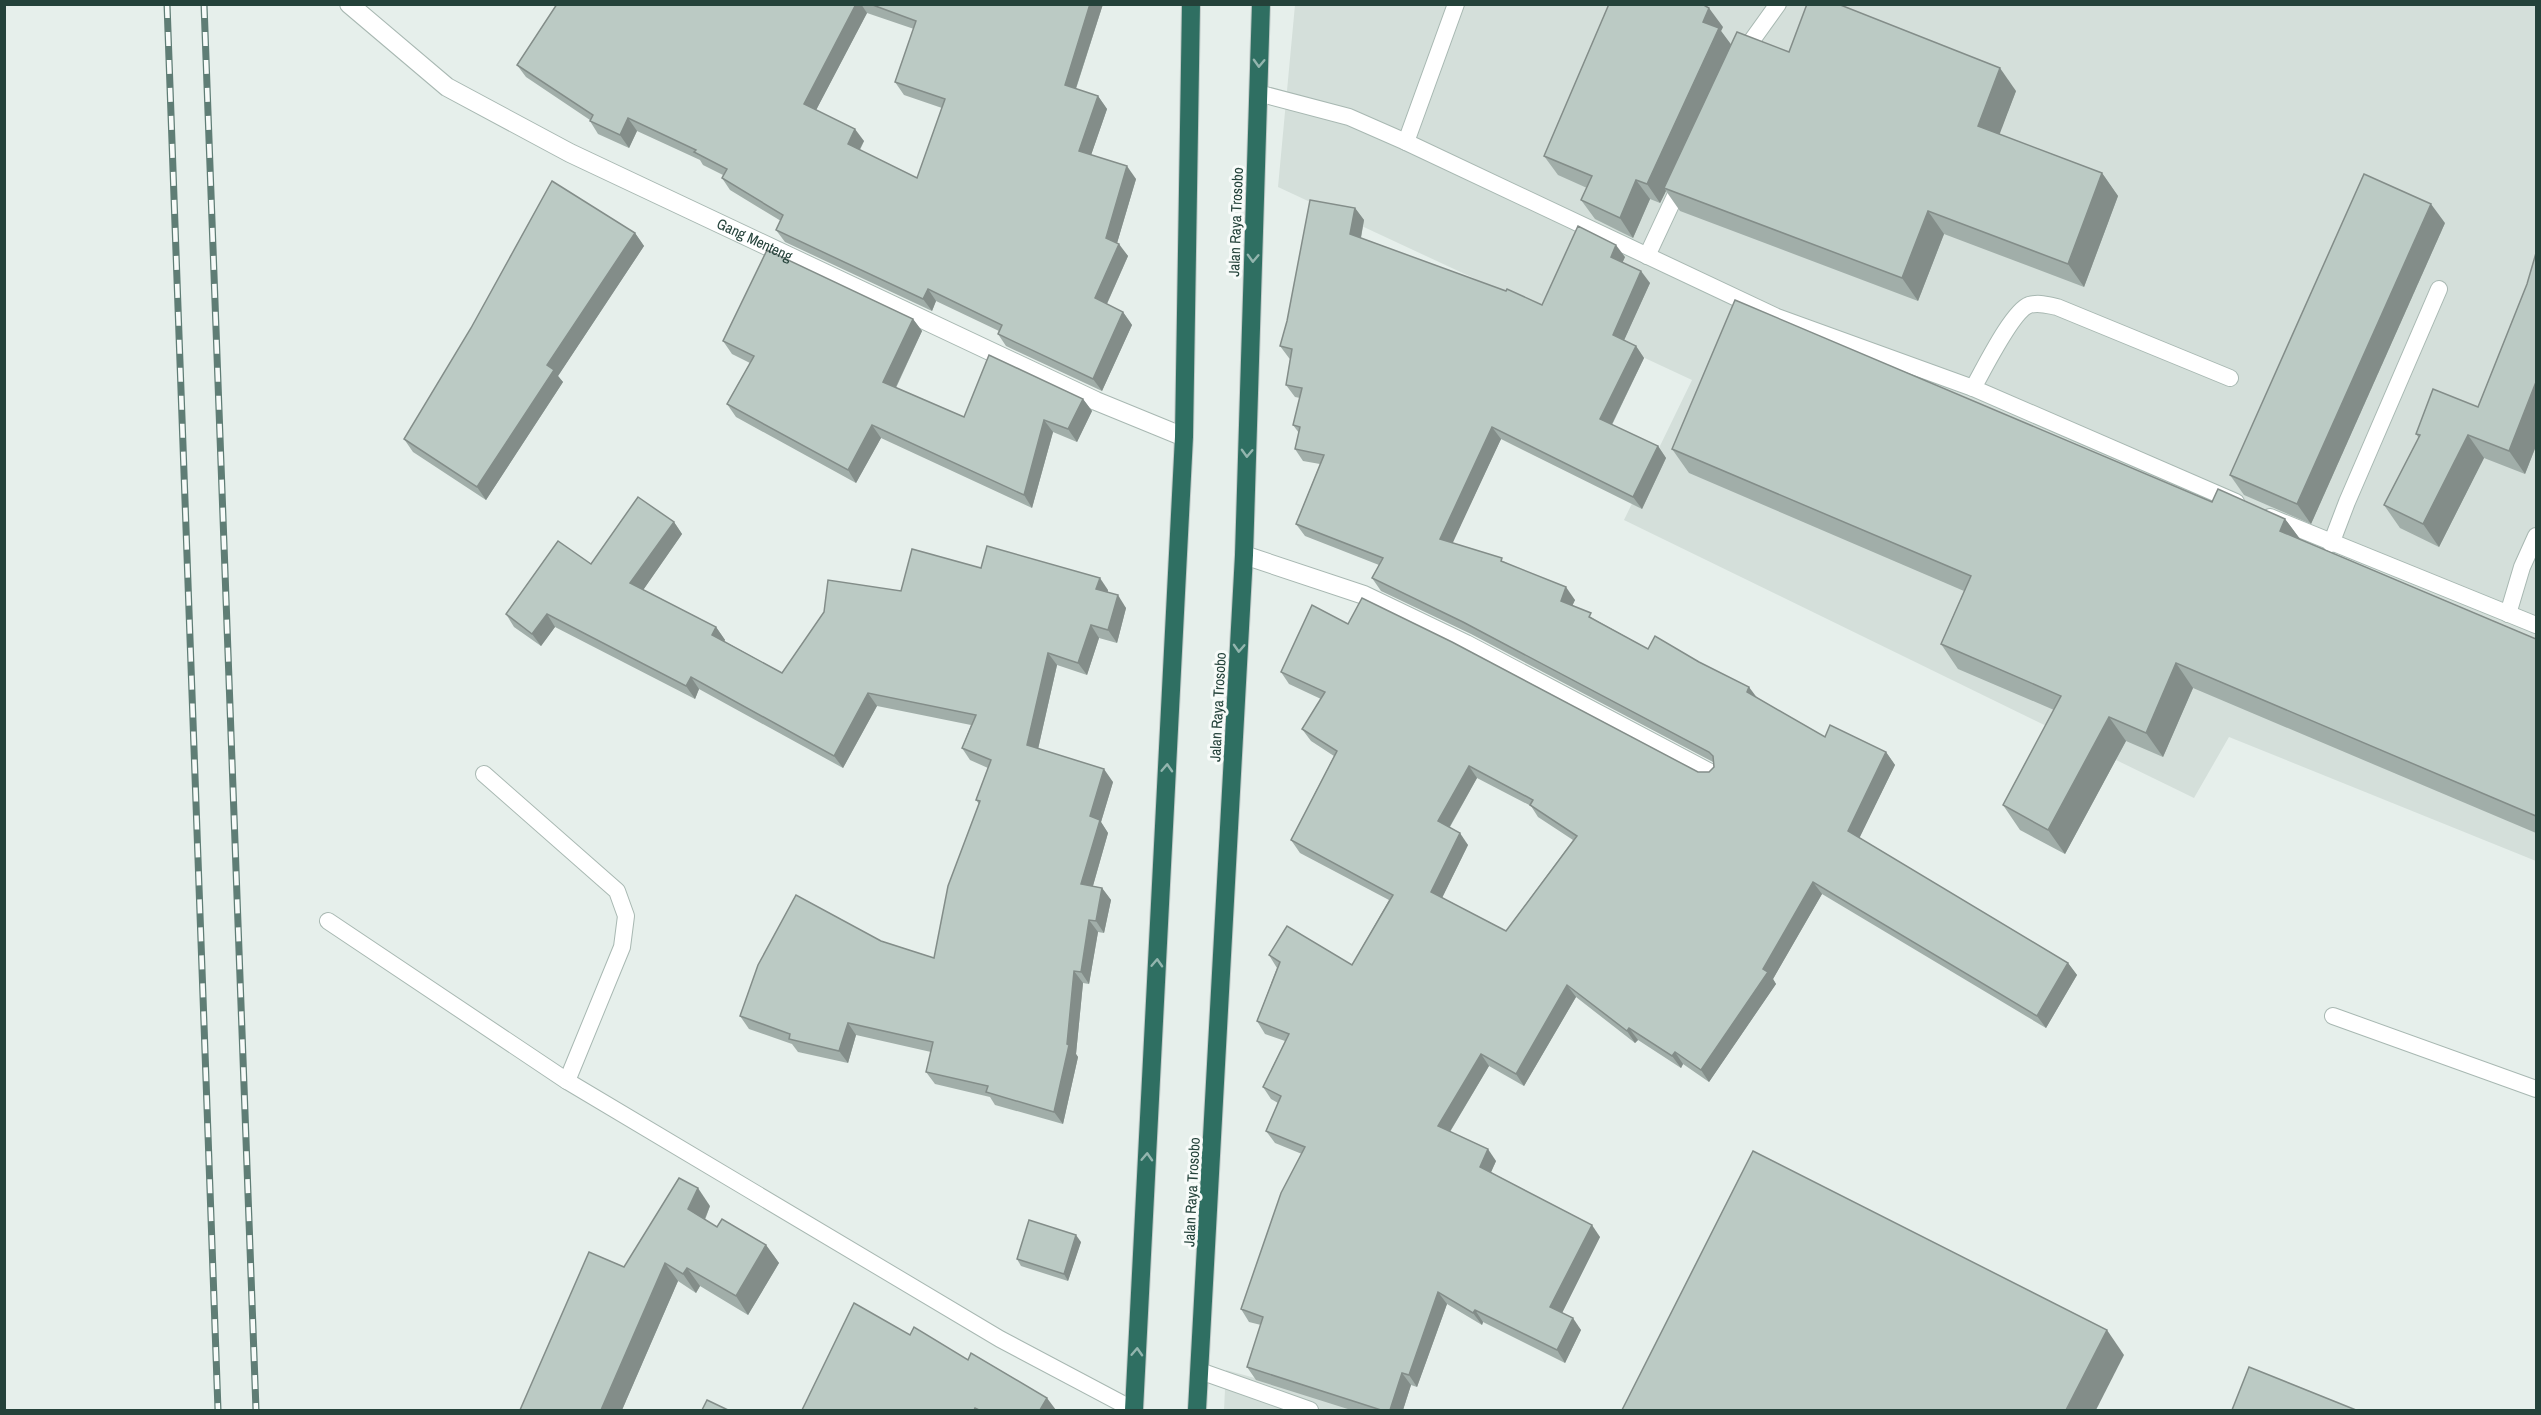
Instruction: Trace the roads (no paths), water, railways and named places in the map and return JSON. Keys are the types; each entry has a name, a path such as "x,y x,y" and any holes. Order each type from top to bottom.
{"highway":[{"path":"1134,1410 1184,437 1191,4"},
{"name":"Jalan Raya Trosobo","path":"1197,1410 1244,555 1262,4"}],"street":[{"name":"Gang Menteng","path":"349,4 447,87 570,153 1096,401 1184,437"},
{"path":"1244,555 1364,595 1466,644 1712,774"}],"lane":[{"path":"1406,142 1456,4"},
{"path":"1733,73 1743,51 1778,4"},
{"path":"1258,93 1349,117 1777,317 1973,388 2331,544 2536,625"},
{"path":"1647,256 1687,170"},
{"path":"2331,544 2439,289"},
{"path":"1973,388 2012,321 2025,306 2038,303 2057,307 2230,378"},
{"path":"2508,614 2522,567 2536,536"},
{"path":"484,774 617,891 626,916 622,947 567,1081"},
{"path":"328,921 567,1081 1000,1339 1134,1410"},
{"path":"2333,1016 2536,1089"},
{"path":"1200,1371 1310,1410"}],"railway":[{"path":"167,4 218,1410"},
{"path":"204,4 256,1410"}]}
